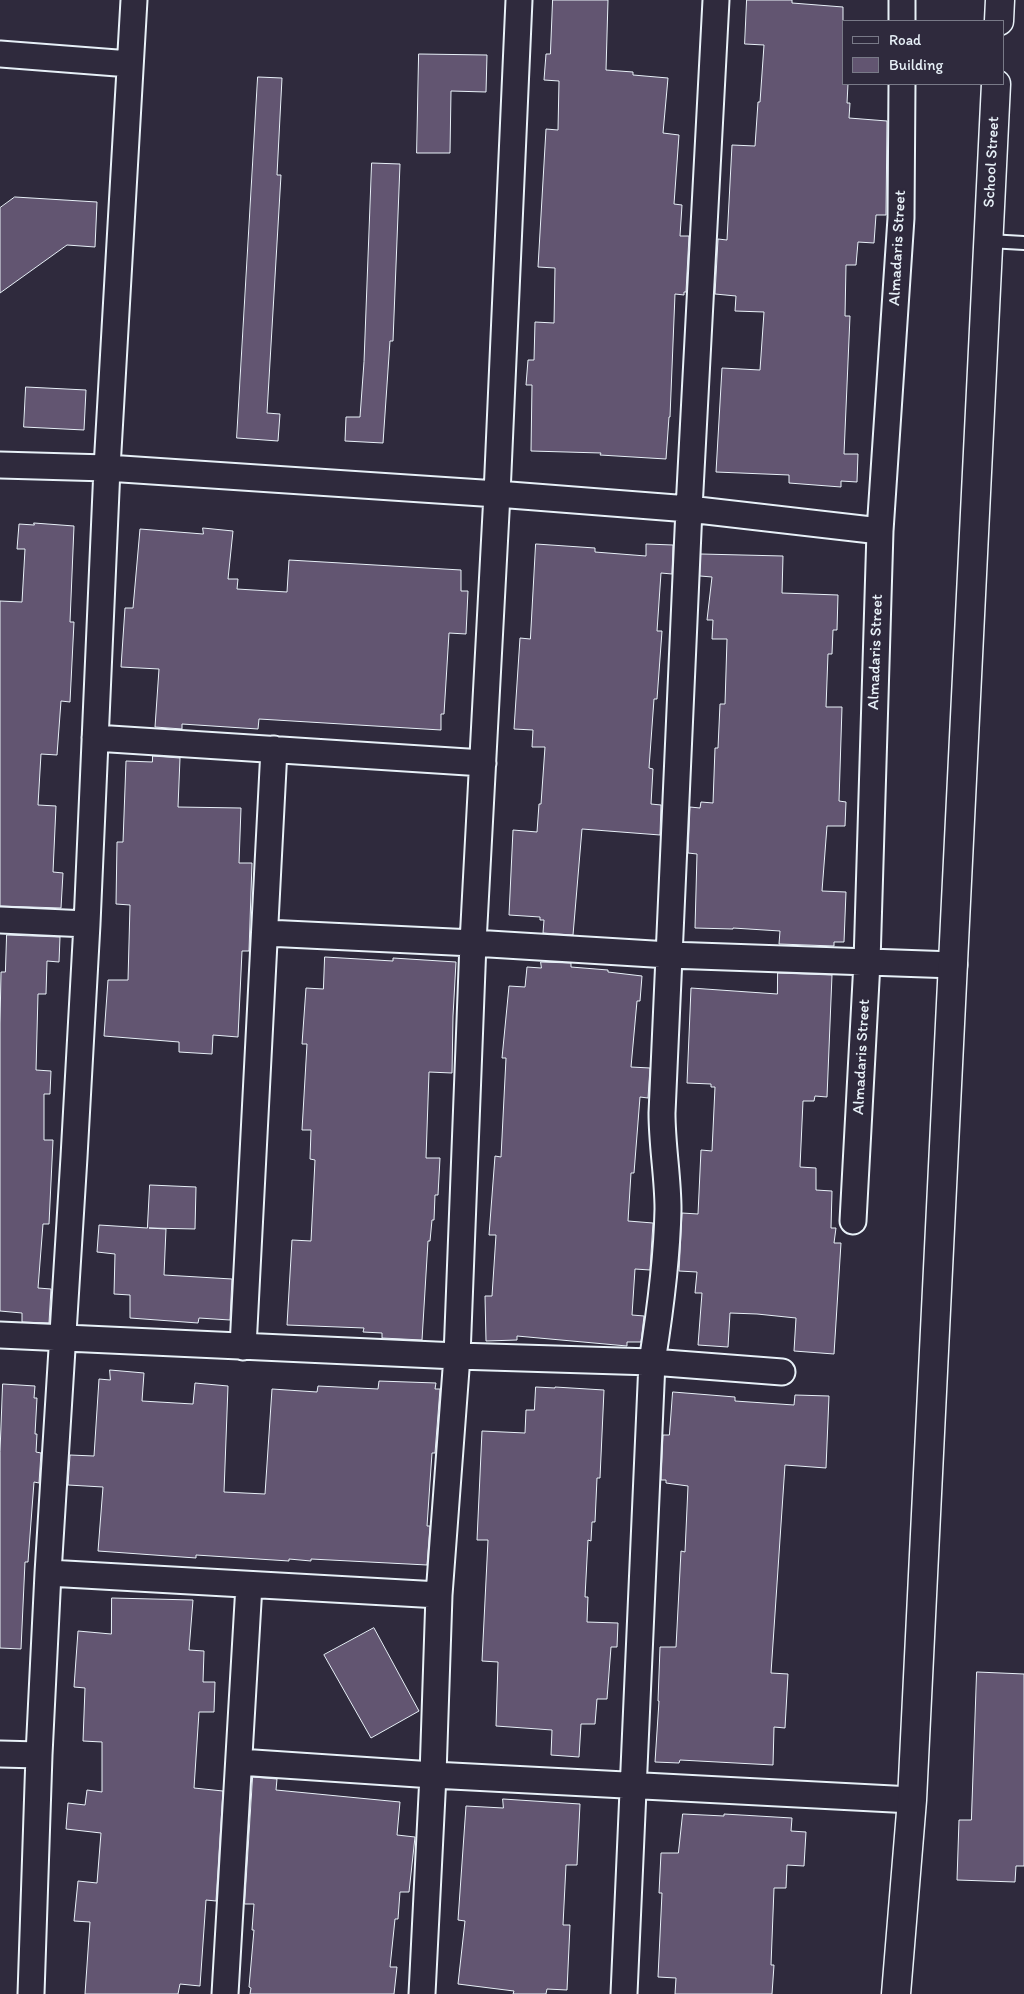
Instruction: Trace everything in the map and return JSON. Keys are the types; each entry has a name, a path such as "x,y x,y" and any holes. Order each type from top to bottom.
{"street":[{"path":"31,1994 39,1755 48,1573 75,1147 107,468 134,0"},
{"path":"422,1994 433,1775 439,1594 457,1356 473,942 497,494 520,0"},
{"path":"624,1994 652,1362 664,1275 668,1211 662,1133 669,955 689,509 716,0"},
{"path":"902,0 902,20"},
{"path":"999,20 1000,0"},
{"path":"0,54 130,64"},
{"name":"Almadaris Street","path":"853,1221 866,962 880,531 902,218 902,85"},
{"name":"School Street","path":"896,1994 912,1800 996,85"},
{"path":"0,465 107,468 497,494 689,509 880,531"},
{"path":"95,738 274,748 483,763"},
{"path":"243,1347 266,932 274,748"},
{"path":"0,920 87,924"},
{"path":"266,932 473,942 669,955 954,965"},
{"path":"0,1335 457,1356 652,1362 782,1372"},
{"path":"48,1573 439,1594"},
{"path":"225,1994 249,1585"},
{"path":"0,1754 39,1755"},
{"path":"239,1762 433,1775 912,1800"}],"lane":[{"path":"989,241 1024,243"}],"building":[{"path":"553,0 608,0 606,70 633,72 633,75 668,78 663,133 679,135 674,204 682,205 680,236 689,236 686,292 684,292 684,295 675,294 670,417 666,459 600,455 601,453 531,451 532,385 526,385 528,360 534,360 535,322 554,323 555,268 538,267 546,129 558,130 559,81 544,80 546,54 550,54"},
{"path":"747,0 792,0 792,3 843,7 842,85 848,85 847,103 850,103 849,118 887,121 886,215 876,215 874,243 858,242 856,265 846,265 845,316 850,316 844,454 858,454 857,482 841,481 841,487 789,483 789,475 716,472 722,368 760,370 764,312 735,311 736,296 715,294 718,239 727,240 732,145 755,146 764,45 745,44"},
{"path":"419,54 487,55 486,92 451,91 450,153 417,153"},
{"path":"258,77 282,78 277,175 281,175 267,413 280,414 278,441 237,438"},
{"path":"372,163 400,164 393,341 390,341 383,443 345,441 346,417 360,417"},
{"path":"15,197 97,202 95,247 67,245 0,293 0,208"},
{"path":"26,387 86,390 84,430 24,427"},
{"path":"34,523 74,526 70,622 74,622 70,702 61,701 57,755 41,754 38,805 56,806 53,872 63,873 61,908 0,906 0,601 22,602 25,549 17,549 19,524 34,525"},
{"path":"203,528 233,531 228,579 238,579 237,589 287,592 289,560 461,570 461,591 468,591 466,634 449,633 444,714 441,714 441,730 259,719 258,729 182,724 182,729 155,727 159,669 121,667 125,608 133,608 140,529 203,534"},
{"path":"536,544 595,548 595,552 646,556 646,544 673,545 672,574 661,573 657,631 662,631 657,699 654,699 649,768 653,769 651,804 661,805 660,835 582,829 573,935 543,933 544,920 540,920 540,917 509,915 513,830 537,832 539,804 541,804 545,747 532,747 533,730 514,729 520,638 530,639"},
{"path":"701,554 783,556 782,593 838,595 837,630 833,630 832,654 828,654 826,707 842,707 839,801 846,802 845,826 827,826 822,891 846,892 844,942 834,942 834,946 779,944 780,931 695,928 697,854 688,853 690,807 700,808 701,802 713,803 715,748 718,748 720,704 725,704 727,639 712,639 713,620 707,620 712,577 700,576"},
{"path":"153,756 180,758 178,807 241,808 239,863 252,863 249,951 242,951 238,1037 213,1035 212,1054 179,1052 179,1042 104,1036 108,980 128,980 130,905 116,904 117,842 123,842 126,761 152,762"},
{"path":"7,935 60,937 59,962 47,961 46,994 38,994 36,1070 51,1071 50,1094 44,1094 44,1140 53,1140 49,1224 43,1224 38,1288 51,1289 49,1323 22,1322 22,1313 0,1311 0,1024 1,972 5,972"},
{"path":"325,957 393,961 393,958 456,962 452,1073 429,1072 426,1158 440,1158 438,1195 435,1195 434,1220 432,1220 430,1241 428,1241 422,1340 382,1338 382,1333 363,1332 364,1328 287,1325 292,1240 311,1241 315,1160 310,1159 311,1130 302,1130 307,1044 302,1044 306,988 323,989"},
{"path":"541,962 571,963 571,967 608,970 608,972 642,976 640,1001 637,1001 631,1067 650,1068 648,1098 640,1097 634,1173 631,1173 628,1221 653,1223 650,1270 635,1269 632,1315 644,1316 641,1342 627,1342 627,1346 517,1336 517,1340 486,1341 485,1296 492,1296 496,1235 489,1235 495,1156 501,1157 506,1058 502,1058 509,986 525,987 527,967 541,968"},
{"path":"778,973 832,975 827,1097 815,1096 814,1101 803,1101 800,1167 816,1168 816,1190 832,1191 831,1228 836,1228 834,1243 841,1243 834,1354 794,1351 796,1318 757,1314 730,1313 728,1347 698,1345 702,1293 695,1293 697,1272 679,1271 682,1213 698,1214 701,1150 712,1151 715,1087 711,1087 711,1084 687,1083 691,988 777,994"},
{"path":"150,1185 196,1187 195,1229 149,1228 166,1229 164,1275 232,1279 230,1320 199,1318 198,1323 130,1318 130,1295 114,1294 115,1254 97,1252 99,1225 147,1228"},
{"path":"110,1370 144,1373 142,1401 193,1404 195,1383 228,1386 224,1492 265,1494 272,1389 317,1392 318,1386 378,1389 379,1381 436,1383 435,1389 440,1389 435,1453 432,1453 427,1526 430,1526 427,1565 311,1559 311,1561 289,1559 289,1561 196,1555 196,1558 98,1551 103,1487 68,1485 70,1455 94,1456 99,1379 110,1380"},
{"path":"3,1384 35,1386 34,1398 37,1398 36,1452 41,1453 39,1483 34,1482 28,1562 25,1562 21,1649 0,1648 0,1452"},
{"path":"536,1387 604,1390 600,1478 597,1478 595,1522 592,1522 591,1541 588,1540 585,1597 588,1597 587,1622 618,1623 617,1647 611,1647 607,1699 597,1699 595,1724 581,1724 579,1757 551,1755 552,1730 496,1726 498,1662 482,1661 488,1540 477,1540 482,1431 525,1433 526,1410 534,1410"},
{"path":"673,1392 735,1397 735,1401 794,1405 795,1395 829,1396 826,1468 785,1465 771,1673 788,1674 785,1728 774,1727 773,1765 680,1760 679,1763 655,1762 660,1647 676,1647 681,1551 685,1552 688,1486 666,1483 666,1480 661,1480 663,1435 669,1435"},
{"path":"112,1598 193,1600 189,1650 204,1651 203,1682 215,1682 214,1712 199,1712 194,1788 223,1791 216,1901 206,1900 200,1986 180,1984 178,1994 85,1994 90,1922 74,1921 78,1881 97,1883 101,1833 66,1829 68,1803 85,1805 87,1790 102,1792 102,1742 83,1741 85,1688 74,1687 78,1631 111,1634"},
{"path":"374,1628 419,1711 371,1738 324,1655"},
{"path":"977,1672 1024,1674 1024,1866 1016,1866 1015,1882 957,1880 959,1820 971,1820"},
{"path":"253,1777 277,1779 276,1790 400,1802 397,1835 415,1837 409,1892 400,1892 398,1919 395,1919 390,1967 397,1967 394,1994 250,1994 254,1904 245,1904"},
{"path":"503,1799 580,1804 577,1865 566,1865 563,1925 570,1925 567,1990 547,1989 546,1994 513,1994 514,1991 458,1984 465,1921 458,1920 466,1806 503,1808"},
{"path":"683,1814 724,1816 724,1814 792,1818 791,1831 806,1832 804,1866 787,1865 786,1888 774,1888 771,1965 774,1965 772,1994 675,1994 676,1978 658,1977 662,1893 659,1893 661,1853 678,1853"}]}
